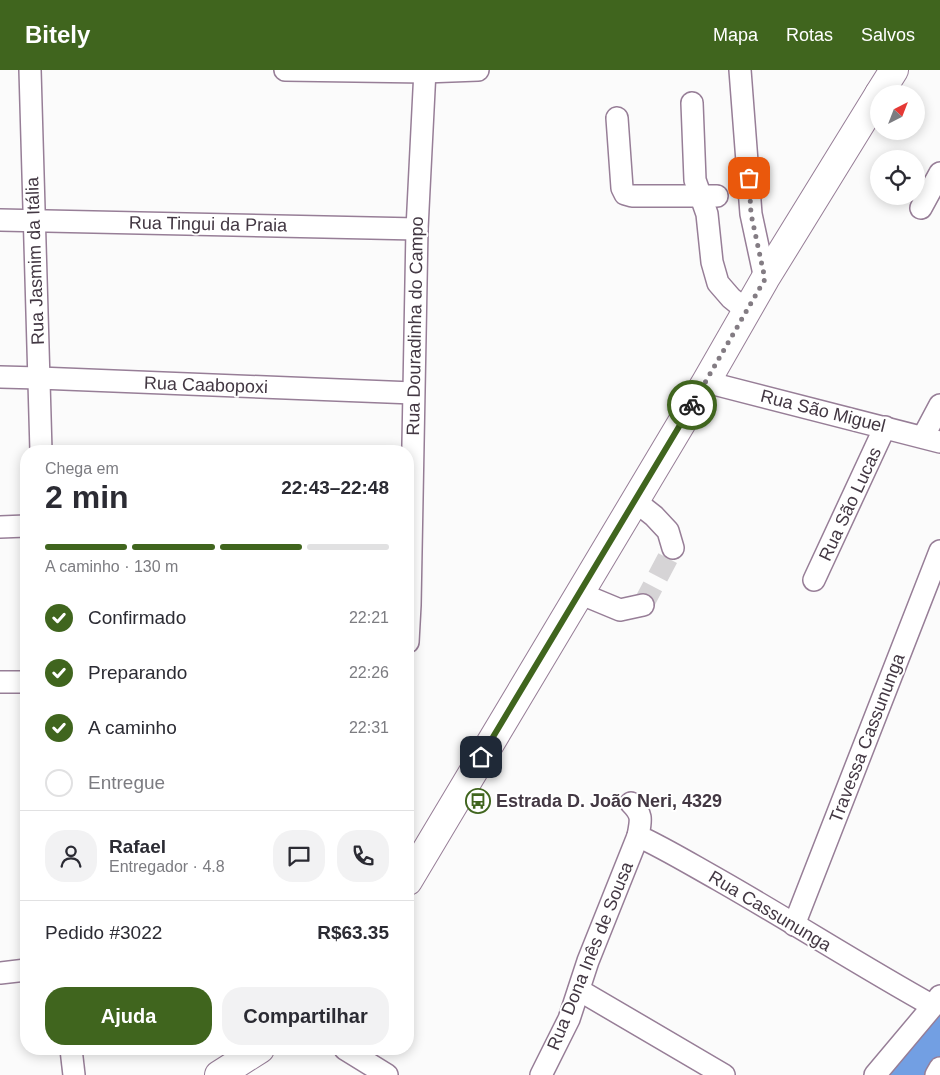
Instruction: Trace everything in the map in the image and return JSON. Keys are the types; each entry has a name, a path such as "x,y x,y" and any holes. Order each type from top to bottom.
{"main road":[{"path":"885,85 894,70"},
{"path":"414,871 706,382 765,279 870,109"},
{"path":"219,1075 251,1055"}],"street":[{"name":"Rua Jasmim da Itália","path":"30,70 41,445"},
{"path":"285,70 478,70"},
{"path":"740,70 751,214 765,279"},
{"name":"Rua Douradinha do Campo","path":"412,445 417,229 425,71"},
{"path":"692,103 694,180 709,196 707,214 712,262 718,283 731,298 747,311"},
{"path":"617,118 622,188 625,194 632,196 709,196"},
{"path":"921,208 940,173"},
{"name":"Rua Tingui da Praia","path":"0,220 417,229"},
{"name":"Rua Caabopoxi","path":"0,377 413,393"},
{"name":"Rua São Miguel","path":"706,382 932,439"},
{"path":"932,439 940,405"},
{"name":"Rua São Lucas","path":"814,580 886,427"},
{"path":"635,500 668,530 673,548"},
{"path":"0,526 20,526"},
{"name":"Travessa Cassununga","path":"794,925 940,551"},
{"path":"579,593 620,610 643,605"},
{"path":"0,682 20,682"},
{"path":"631,803 638,810 641,821 638,836"},
{"name":"Rua Cassununga","path":"638,836 654,843 887,980 937,1001"},
{"name":"Rua Dona Inês de Sousa","path":"541,1075 569,1019 588,961 638,836"},
{"path":"0,973 20,971"},
{"path":"579,990 724,1075"},
{"path":"876,1075 937,1001"},
{"path":"72,1055 74,1075"},
{"path":"355,1055 387,1075"},
{"path":"936,1075 940,1068"}],"waterway":[{"path":"906,1075 940,1025"}],"tunnel":[{"path":"643,605 673,548"}],"way so far":[{"path":"692,405 765,279 751,214 749,178"}],"place":[{"name":"Estrada D. João Neri, 4329","path":"478,801"}],"route":[{"path":"481,757 692,405"}]}
